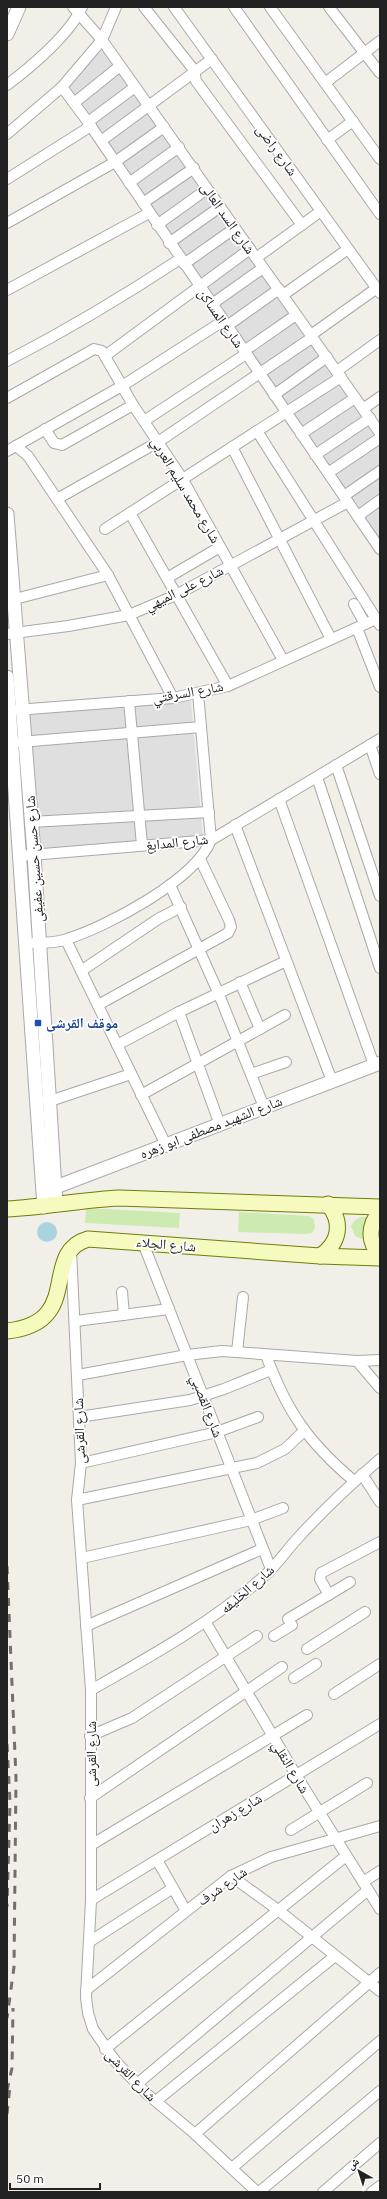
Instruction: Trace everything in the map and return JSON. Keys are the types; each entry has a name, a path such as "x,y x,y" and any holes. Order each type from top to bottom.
{"main road":[{"path":"7,1209 48,1201 119,1198 328,1204 380,1207"},
{"path":"320,1256 328,1251 337,1236 337,1219 328,1204"},
{"path":"380,1212 373,1221 371,1232 372,1242 380,1254"},
{"name":"شارع الجلاء","path":"71,1248 82,1241 95,1238 320,1256 380,1258"},
{"path":"7,1331 31,1326 46,1316 56,1299 67,1254 71,1248"}],"street":[{"path":"7,34 19,7"},
{"path":"7,134 62,87 102,40 116,7"},
{"path":"144,7 195,72 196,81 302,225"},
{"name":"شارع راضى","path":"174,7 378,291"},
{"path":"234,7 380,214"},
{"path":"270,7 380,159"},
{"path":"329,7 380,73"},
{"path":"7,85 34,65 78,9"},
{"name":"شارع السد العالى","path":"78,9 194,168 220,208 380,432"},
{"path":"325,83 380,41"},
{"path":"101,141 212,59"},
{"path":"74,103 120,66"},
{"name":"شارع المساكن","path":"62,87 90,124 169,243 315,455 358,516 376,535 380,549"},
{"path":"7,179 90,124 135,87"},
{"path":"327,140 353,121"},
{"path":"7,223 115,162 164,127"},
{"path":"129,183 179,147"},
{"path":"143,203 194,168"},
{"path":"157,225 207,189"},
{"path":"169,243 220,208"},
{"path":"256,258 321,211"},
{"path":"7,290 149,213"},
{"path":"7,361 182,262 235,228"},
{"path":"105,356 250,249"},
{"path":"11,448 122,386 281,292 348,249"},
{"path":"212,304 263,268"},
{"path":"57,499 158,442 260,374 378,291"},
{"path":"144,421 245,353 296,314"},
{"path":"105,529 286,412 339,374 380,340"},
{"name":"شارع محمد سليم العربي","path":"7,398 94,349 100,350 105,356 133,405 182,478 283,660"},
{"path":"274,395 326,357"},
{"path":"363,409 380,397"},
{"path":"301,434 355,398"},
{"path":"45,429 54,444 62,445 133,405"},
{"path":"315,455 370,418"},
{"path":"257,431 378,622"},
{"path":"328,473 380,438"},
{"path":"232,447 331,639"},
{"path":"11,448 28,456 108,575 173,698"},
{"name":"شارع على الميهي","path":"12,633 68,626 129,615 176,594 314,520 346,499 380,471"},
{"path":"358,516 380,500"},
{"path":"130,513 228,686"},
{"name":"شارع حسن حسين عفيفى","path":"7,514 12,633 23,710 50,1101 55,1186 48,1201"},
{"path":"167,578 220,548"},
{"path":"10,600 108,575"},
{"path":"354,604 380,687"},
{"name":"شارع السرقتي","path":"9,710 173,698 228,686 361,626 378,622"},
{"name":"شارع حسن حسين عفيفى","path":"7,677 19,856 48,1201"},
{"path":"26,944 66,940 130,910 170,885 200,859 212,840 198,693"},
{"path":"129,701 142,845"},
{"path":"12,742 201,728"},
{"name":"شارع المدابغ","path":"19,856 212,840 380,739"},
{"path":"370,745 380,774"},
{"path":"336,765 380,896"},
{"path":"317,777 380,968"},
{"path":"279,799 377,1064"},
{"path":"31,822 209,812"},
{"path":"235,825 332,1081"},
{"path":"98,1006 226,936 230,930 231,924 200,859"},
{"path":"170,885 218,992 264,1107"},
{"path":"81,972 153,923 181,907"},
{"path":"66,940 166,1145"},
{"path":"117,1045 218,992 286,962"},
{"path":"240,982 260,1029"},
{"path":"178,1012 220,1125"},
{"path":"141,1095 285,1015"},
{"path":"251,1074 286,1062"},
{"name":"شارع الشهيد مصطفى ابو زهره","path":"55,1186 220,1125 377,1064"},
{"path":"50,1101 131,1074"},
{"name":"شارع القصبي","path":"143,1243 262,1550 271,1569"},
{"name":"شارع القرشى","path":"71,1248 76,1321 81,1463 77,1500 92,1690 90,1736 91,1900 86,1990 88,2013 93,2029 105,2049 137,2084 196,2134 258,2192"},
{"path":"122,1292 124,1314"},
{"path":"238,1352 243,1297"},
{"path":"76,1321 169,1309"},
{"path":"78,1375 210,1351 357,1361 380,1360"},
{"path":"266,1355 280,1392 304,1432 327,1458 358,1478 380,1502"},
{"path":"357,1361 380,1388"},
{"path":"79,1417 177,1403 203,1396 271,1370"},
{"path":"81,1463 217,1432 258,1417"},
{"path":"77,1500 250,1465 272,1457 304,1432"},
{"name":"شارع الخليفه","path":"92,1690 206,1623 263,1578 306,1529 358,1478 380,1459"},
{"path":"82,1558 251,1520 283,1508"},
{"path":"329,1595 320,1579 321,1573 380,1542"},
{"path":"86,1626 262,1550"},
{"path":"274,1636 290,1622 350,1582"},
{"path":"307,1649 365,1612"},
{"name":"شارع النقلي","path":"206,1623 319,1813 379,1906"},
{"path":"90,1736 132,1718 226,1658 257,1636"},
{"path":"294,1678 316,1664"},
{"path":"334,1694 380,1664"},
{"path":"90,1798 282,1667"},
{"path":"90,1845 307,1715"},
{"name":"شارع زهران","path":"91,1900 380,1724"},
{"path":"291,1830 367,1783"},
{"name":"شارع شرف","path":"86,1990 231,1876 271,1857 336,1840 380,1826"},
{"path":"105,2049 346,1856"},
{"path":"157,1860 186,1911"},
{"path":"137,2084 312,1937 380,1871"},
{"path":"231,1876 278,1910 380,1991"},
{"path":"89,1942 173,1888"},
{"path":"156,2101 335,1956"},
{"path":"196,2134 380,1973"},
{"path":"232,2168 380,2041"},
{"path":"258,2192 380,2091"},
{"path":"323,2192 380,2143"},
{"path":"372,2192 380,2186"}],"shaded area":[{"path":"110,44 151,100 171,134 380,425 380,557 249,353 60,87"},
{"path":"191,701 203,838 28,851 17,714"}],"green space":[{"path":"86,1208 180,1213 179,1228 85,1223"},
{"path":"239,1212 309,1216 314,1219 315,1228 312,1233 306,1234 238,1232"},
{"path":"360,1217 380,1217 380,1240 362,1239 355,1236 351,1226 354,1221"}],"water":[{"path":"47,1222 54,1225 57,1232 54,1239 47,1242 40,1239 37,1232 40,1225"}],"railway":[{"path":"7,1566 16,1778 14,1967 7,2018"},
{"path":"7,1744 10,1802 7,1907"},
{"path":"7,2091 12,2068 13,2008"},
{"path":"7,2114 10,2086"}],"place":[{"name":"موقف القرشى","path":"38,1023"}]}
